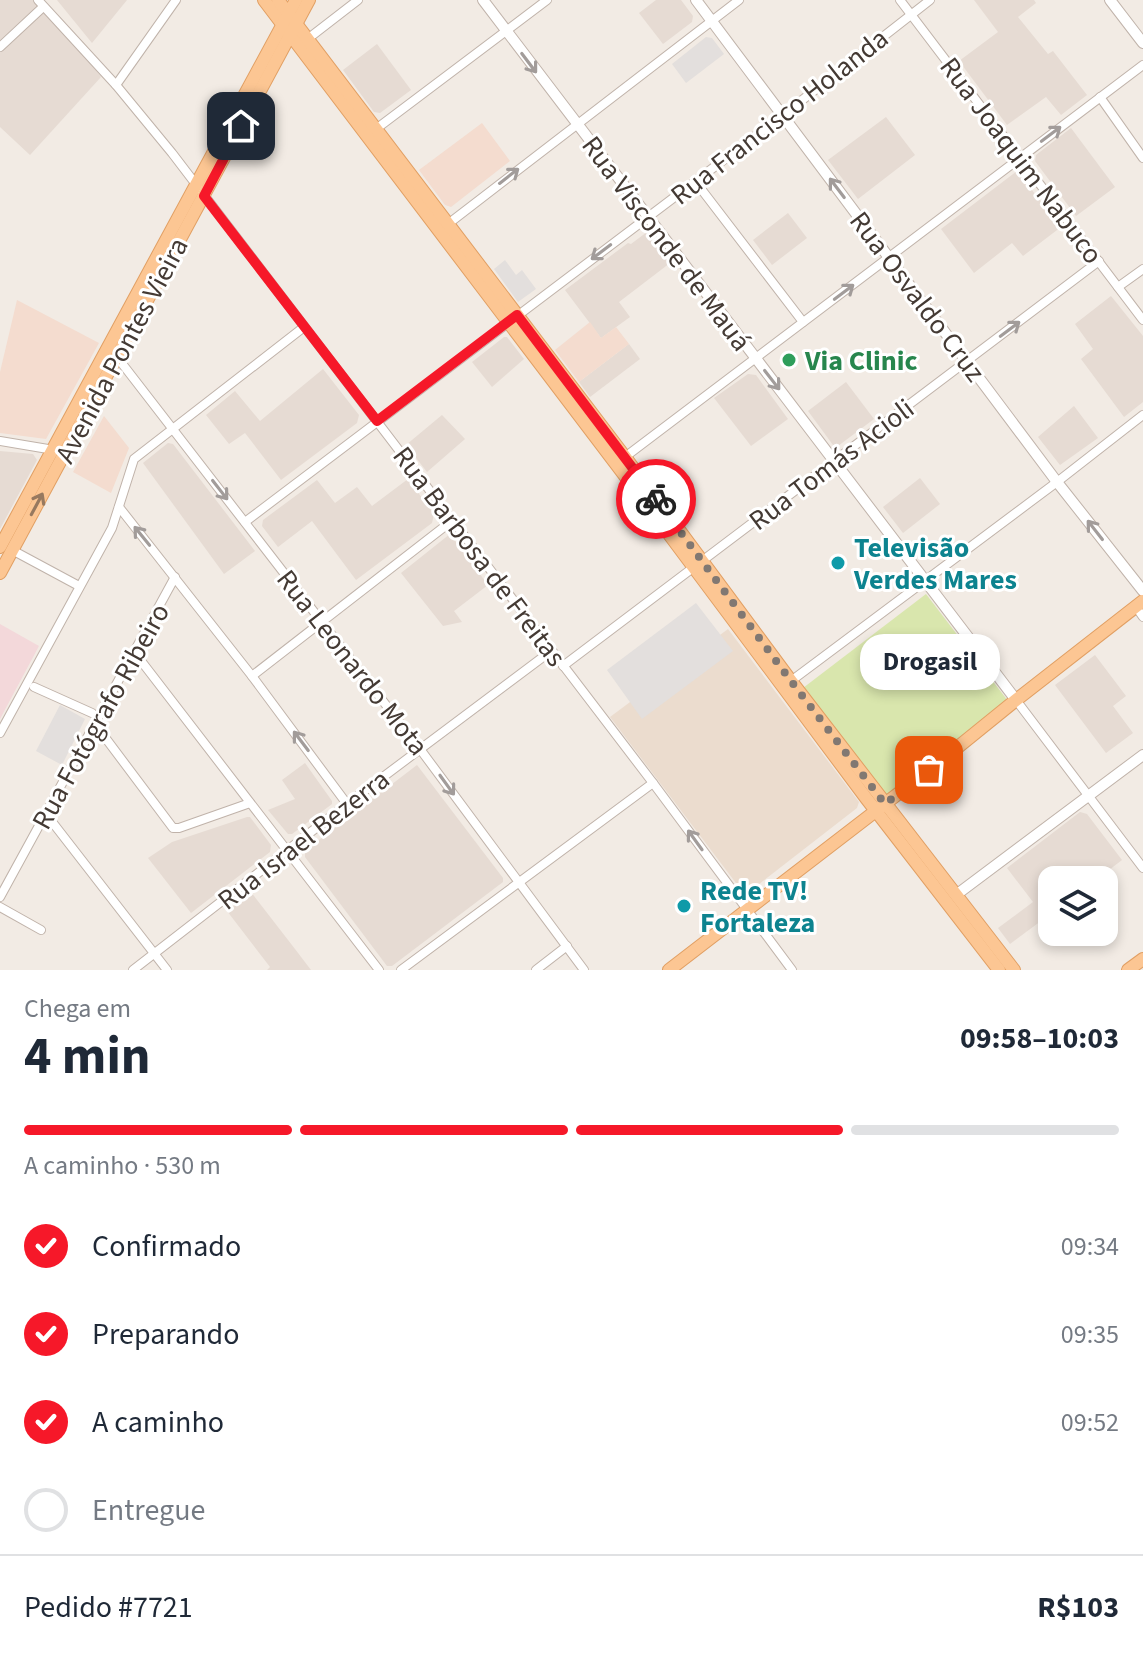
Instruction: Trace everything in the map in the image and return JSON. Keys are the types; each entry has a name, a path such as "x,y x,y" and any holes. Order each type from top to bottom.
{"main road":[{"path":"264,0 303,42 999,970"},
{"path":"278,0 289,24"},
{"name":"Avenida Pontes Vieira","path":"289,24 296,0"},
{"name":"Avenida Pontes Vieira","path":"0,573 6,549 289,24 309,0"},
{"path":"303,42 376,129 448,224 512,318 625,457 698,565 791,681 880,808 956,895 1014,970"},
{"name":"Avenida Pontes Vieira","path":"59,451 117,357 200,190"},
{"path":"669,970 1016,700 1141,609"},
{"path":"1128,970 1143,959"}],"street":[{"path":"116,85 176,0"},
{"path":"303,42 358,0"},
{"name":"Rua Visconde de Mauá","path":"483,0 1143,868"},
{"path":"376,129 547,0"},
{"name":"Rua Osvaldo Cruz","path":"696,0 1057,482 1143,591"},
{"path":"448,224 739,0"},
{"name":"Rua Joaquim Nabuco","path":"900,0 1143,320"},
{"name":"Rua Francisco Holanda","path":"245,522 930,0"},
{"path":"1110,0 1143,43"},
{"path":"0,47 41,3"},
{"name":"Rua Barbosa de Freitas","path":"41,3 116,85 200,190 792,970"},
{"path":"625,457 1143,65"},
{"path":"1100,97 1143,158"},
{"path":"695,181 803,322"},
{"name":"Rua Tomás Acioli","path":"563,666 1099,261"},
{"path":"1118,287 1143,269"},
{"path":"0,733 112,528 134,459 304,327"},
{"name":"Rua Leonardo Mota","path":"117,357 420,749 584,970"},
{"path":"791,681 1143,415"},
{"path":"0,441 59,451"},
{"path":"119,507 252,676 347,804"},
{"path":"252,676 453,520"},
{"path":"6,549 79,586"},
{"name":"Rua Fotógrafo Ribeiro","path":"0,897 175,577"},
{"name":"Rua Israel Bezerra","path":"133,970 551,651"},
{"path":"135,653 379,970"},
{"path":"34,687 92,713"},
{"path":"95,724 173,828 250,803"},
{"path":"956,895 1143,755"},
{"path":"401,970 653,783"},
{"path":"46,814 167,970"},
{"path":"0,907 41,930"},
{"path":"536,970 567,946"}],"shaded area":[{"path":"0,0 43,0 101,77 30,155 0,127"},
{"path":"57,0 127,0 92,43"},
{"path":"656,0 681,0 693,16 692,22 663,44 639,13"},
{"path":"974,0 1034,0 1036,3 1018,17 1048,54 1053,51 1087,95 1061,115 1046,97 1007,125 959,61 998,32"},
{"path":"706,37 712,38 724,54 686,83 672,64"},
{"path":"377,44 411,90 380,113 374,112 343,70"},
{"path":"886,117 915,155 858,199 828,160"},
{"path":"482,123 510,161 451,207 445,205 419,170"},
{"path":"1071,128 1115,187 1076,216 1035,161 1036,155"},
{"path":"1017,171 1061,227 1023,256 1012,243 974,273 941,229"},
{"path":"788,213 807,238 772,265 753,240"},
{"path":"647,232 670,263 619,302 630,317 601,338 565,290"},
{"path":"505,260 516,275 522,270 536,289 518,302 494,269"},
{"path":"1111,296 1143,336 1143,402 1124,417 1081,359 1093,349 1075,324"},
{"path":"17,300 99,343 46,439 0,433 0,372"},
{"path":"590,322 601,338 616,327 629,344 579,382 555,350"},
{"path":"504,337 524,359 492,387 472,362"},
{"path":"629,344 640,359 590,397 579,382"},
{"path":"323,369 359,415 357,423 281,480 245,433 229,444 206,415 235,391 260,421"},
{"path":"748,374 756,375 788,419 751,446 714,398"},
{"path":"846,382 874,419 838,446 833,445 808,411"},
{"path":"1074,406 1098,438 1060,465 1038,437"},
{"path":"442,415 465,439 427,472 406,445"},
{"path":"104,416 129,448 111,493 73,472"},
{"path":"168,443 173,444 255,551 224,574 143,463"},
{"path":"0,451 33,454 37,460 0,529"},
{"path":"920,478 940,504 903,533 883,507"},
{"path":"408,479 434,514 432,523 356,580 312,521 278,547 262,526 263,520 317,480 335,503 357,487 372,506"},
{"path":"450,534 488,585 454,611 462,622 443,626 401,573"},
{"path":"696,603 733,651 642,719 607,670"},
{"path":"0,624 39,646 0,719"},
{"path":"728,629 859,802 857,808 750,891 742,891 610,717"},
{"path":"1095,655 1126,696 1113,706 1133,733 1106,753 1055,685"},
{"path":"60,705 85,719 62,765 36,751"},
{"path":"305,763 332,804 288,834 268,810 295,799 282,780"},
{"path":"417,765 503,882 392,966 387,966 305,853"},
{"path":"1080,812 1087,814 1122,860 1114,866 1038,866 1038,923 1010,944 998,928 1033,902 1007,868"},
{"path":"247,817 271,845 270,852 191,913 148,858 172,842"},
{"path":"251,892 311,970 267,970 270,967 227,911"}],"green space":[{"path":"926,594 1008,701 885,796 803,688"}],"way so far":[{"path":"656,499 885,804 929,770"}],"place":[{"name":"Via Clinic","path":"789,360"},
{"name":"Televisão Verdes Mares","path":"838,563"},
{"name":"Drogasil","path":"929,770"},
{"name":"Rede TV! Fortaleza","path":"684,906"}],"route":[{"path":"241,126 204,196 377,421 517,315 656,499"}]}
